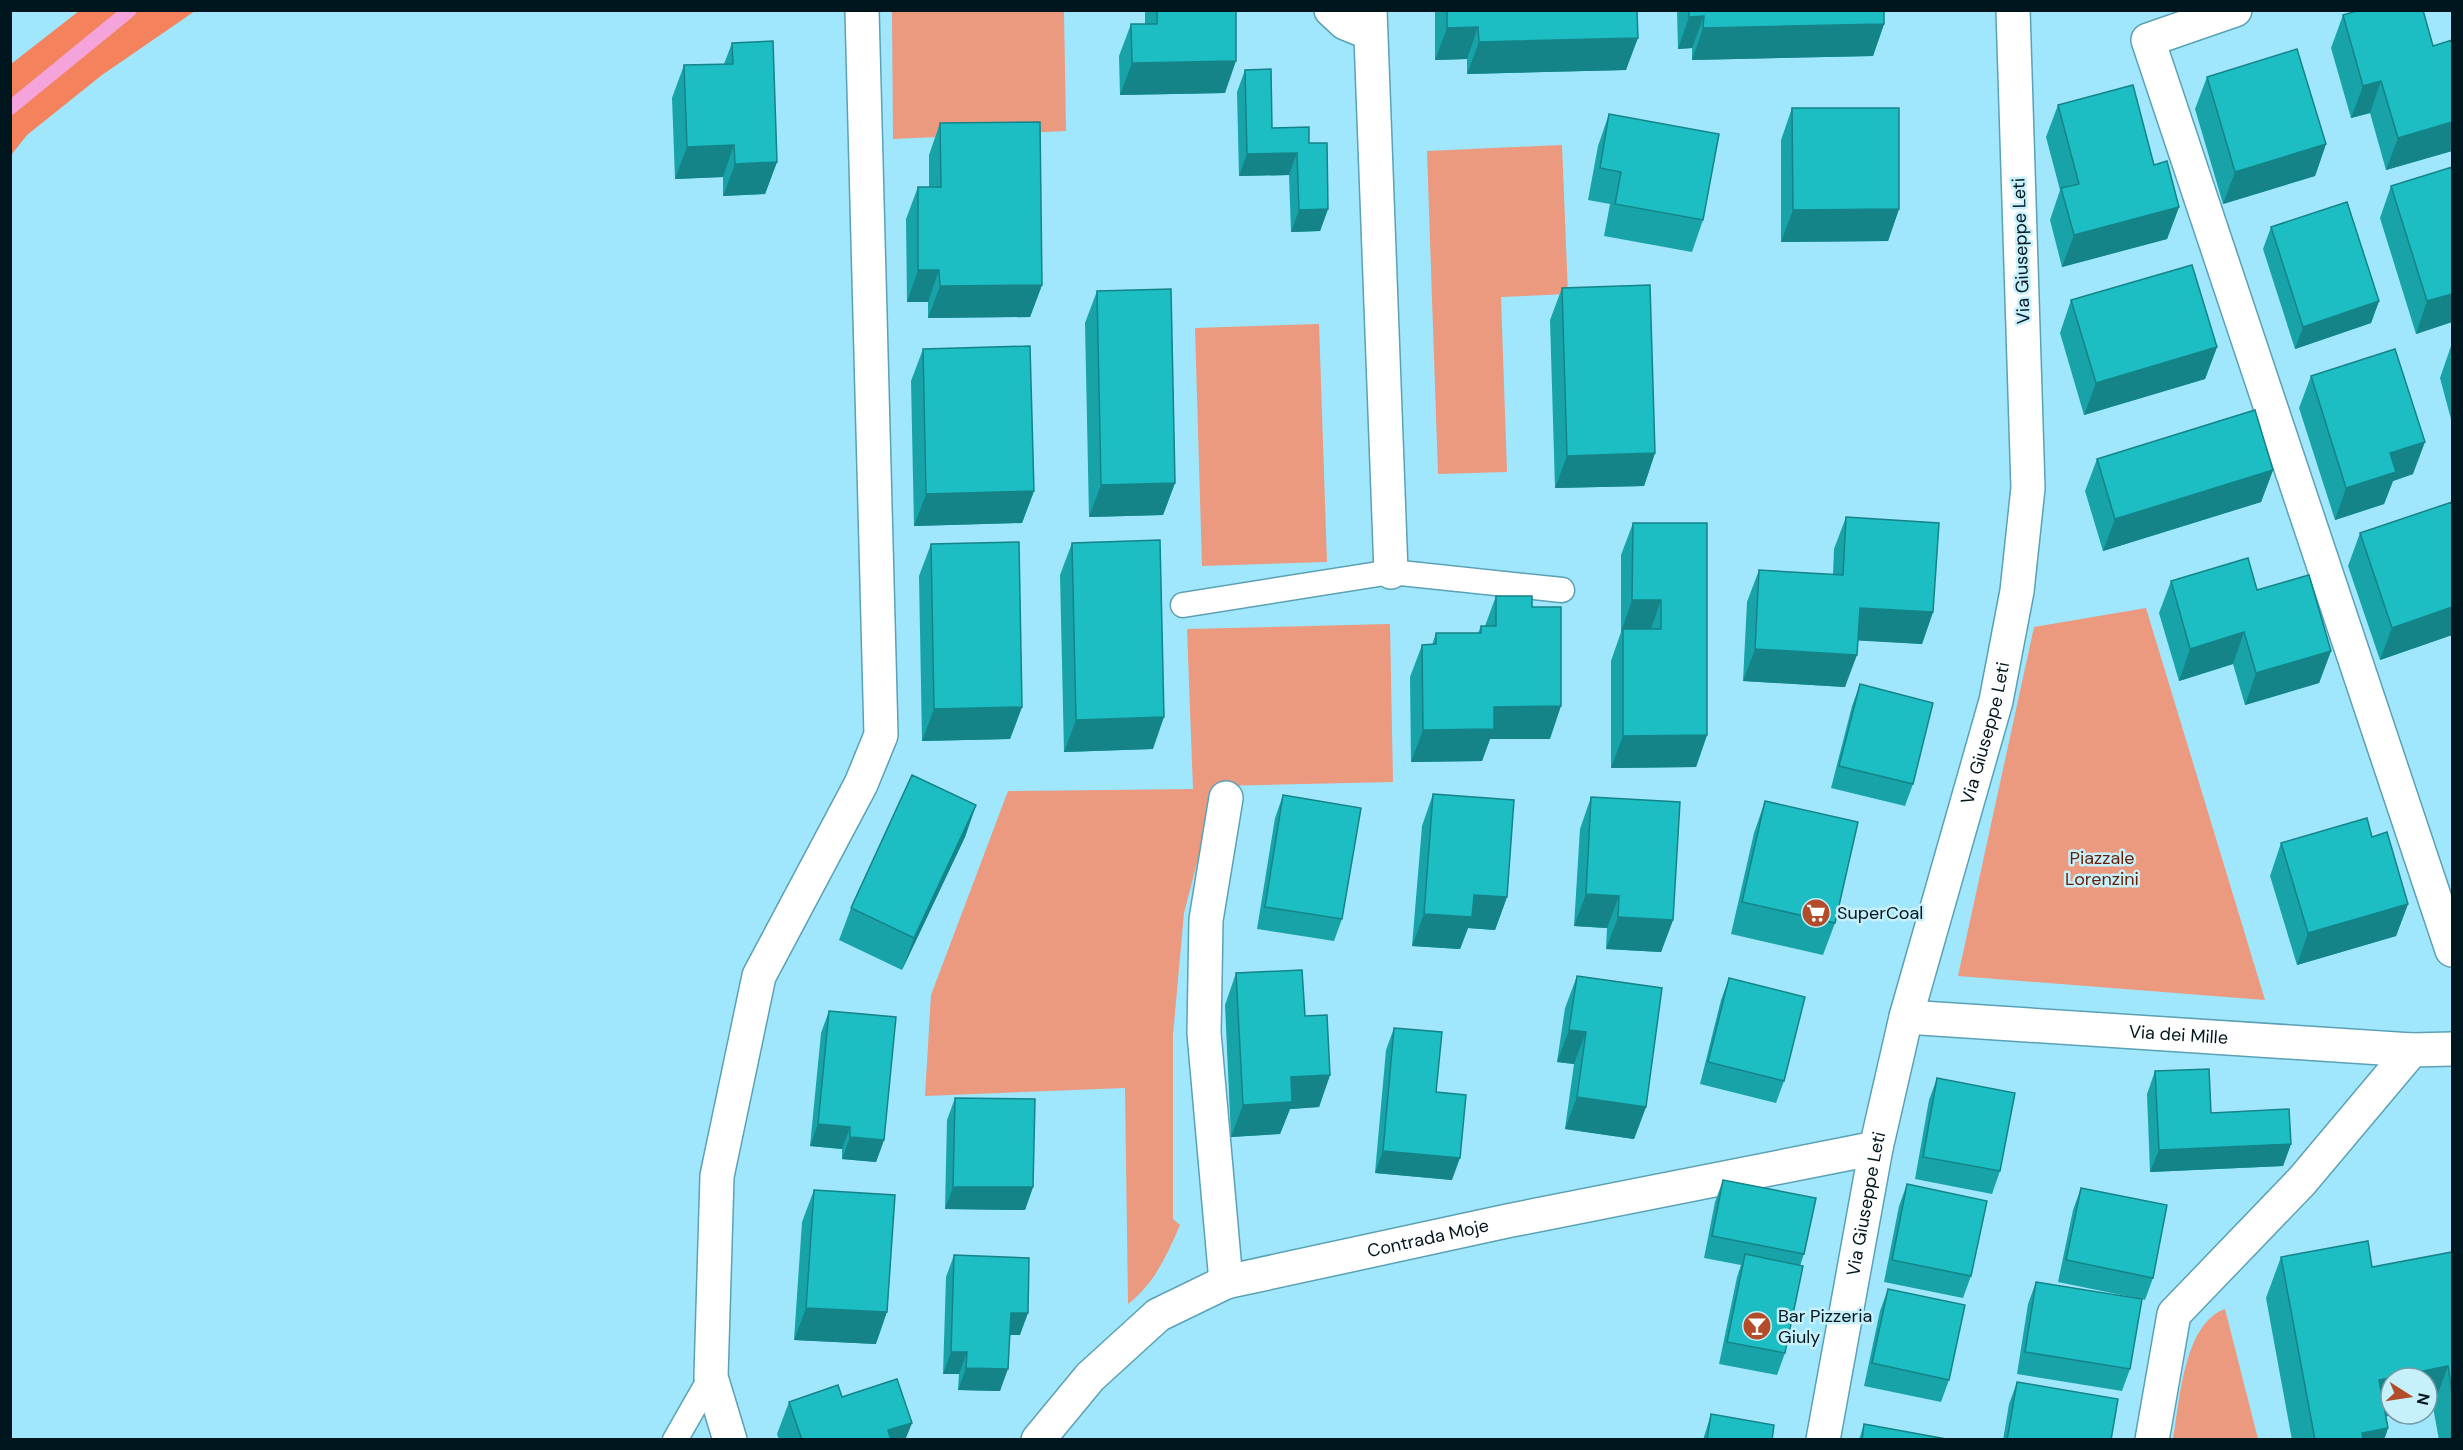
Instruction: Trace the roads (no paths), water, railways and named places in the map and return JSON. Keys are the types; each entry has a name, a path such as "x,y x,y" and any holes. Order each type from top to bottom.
{"street":[{"path":"730,1440 711,1377 717,1176 759,976 861,784 881,735 862,10"},
{"path":"1331,10 1345,23 1370,22 1391,572"},
{"name":"Via Giuseppe Leti","path":"1823,1440 1876,1148 1906,1017 1996,700 2017,591 2027,500 2013,10"},
{"path":"2235,10 2148,40 2452,950"},
{"path":"1226,798 1206,920 1204,1033 1226,1282"},
{"name":"Via dei Mille","path":"1906,1017 2412,1050 2452,1049"},
{"path":"2152,1440 2174,1314 2301,1181 2412,1050"},
{"name":"Contrada Moje","path":"1038,1440 1090,1377 1158,1315 1226,1282 1507,1221 1876,1148"}],"lane":[{"path":"1183,605 1391,572 1562,591"},
{"path":"675,1440 711,1377"}],"waterway":[{"path":"10,108 130,10"}],"place":[{"name":"SuperCoal","path":"1816,913"},
{"name":"Bar Pizzeria Giuly","path":"1757,1326"}],"park label":[{"name":"Piazzale Lorenzini","path":"2102,868"}]}
